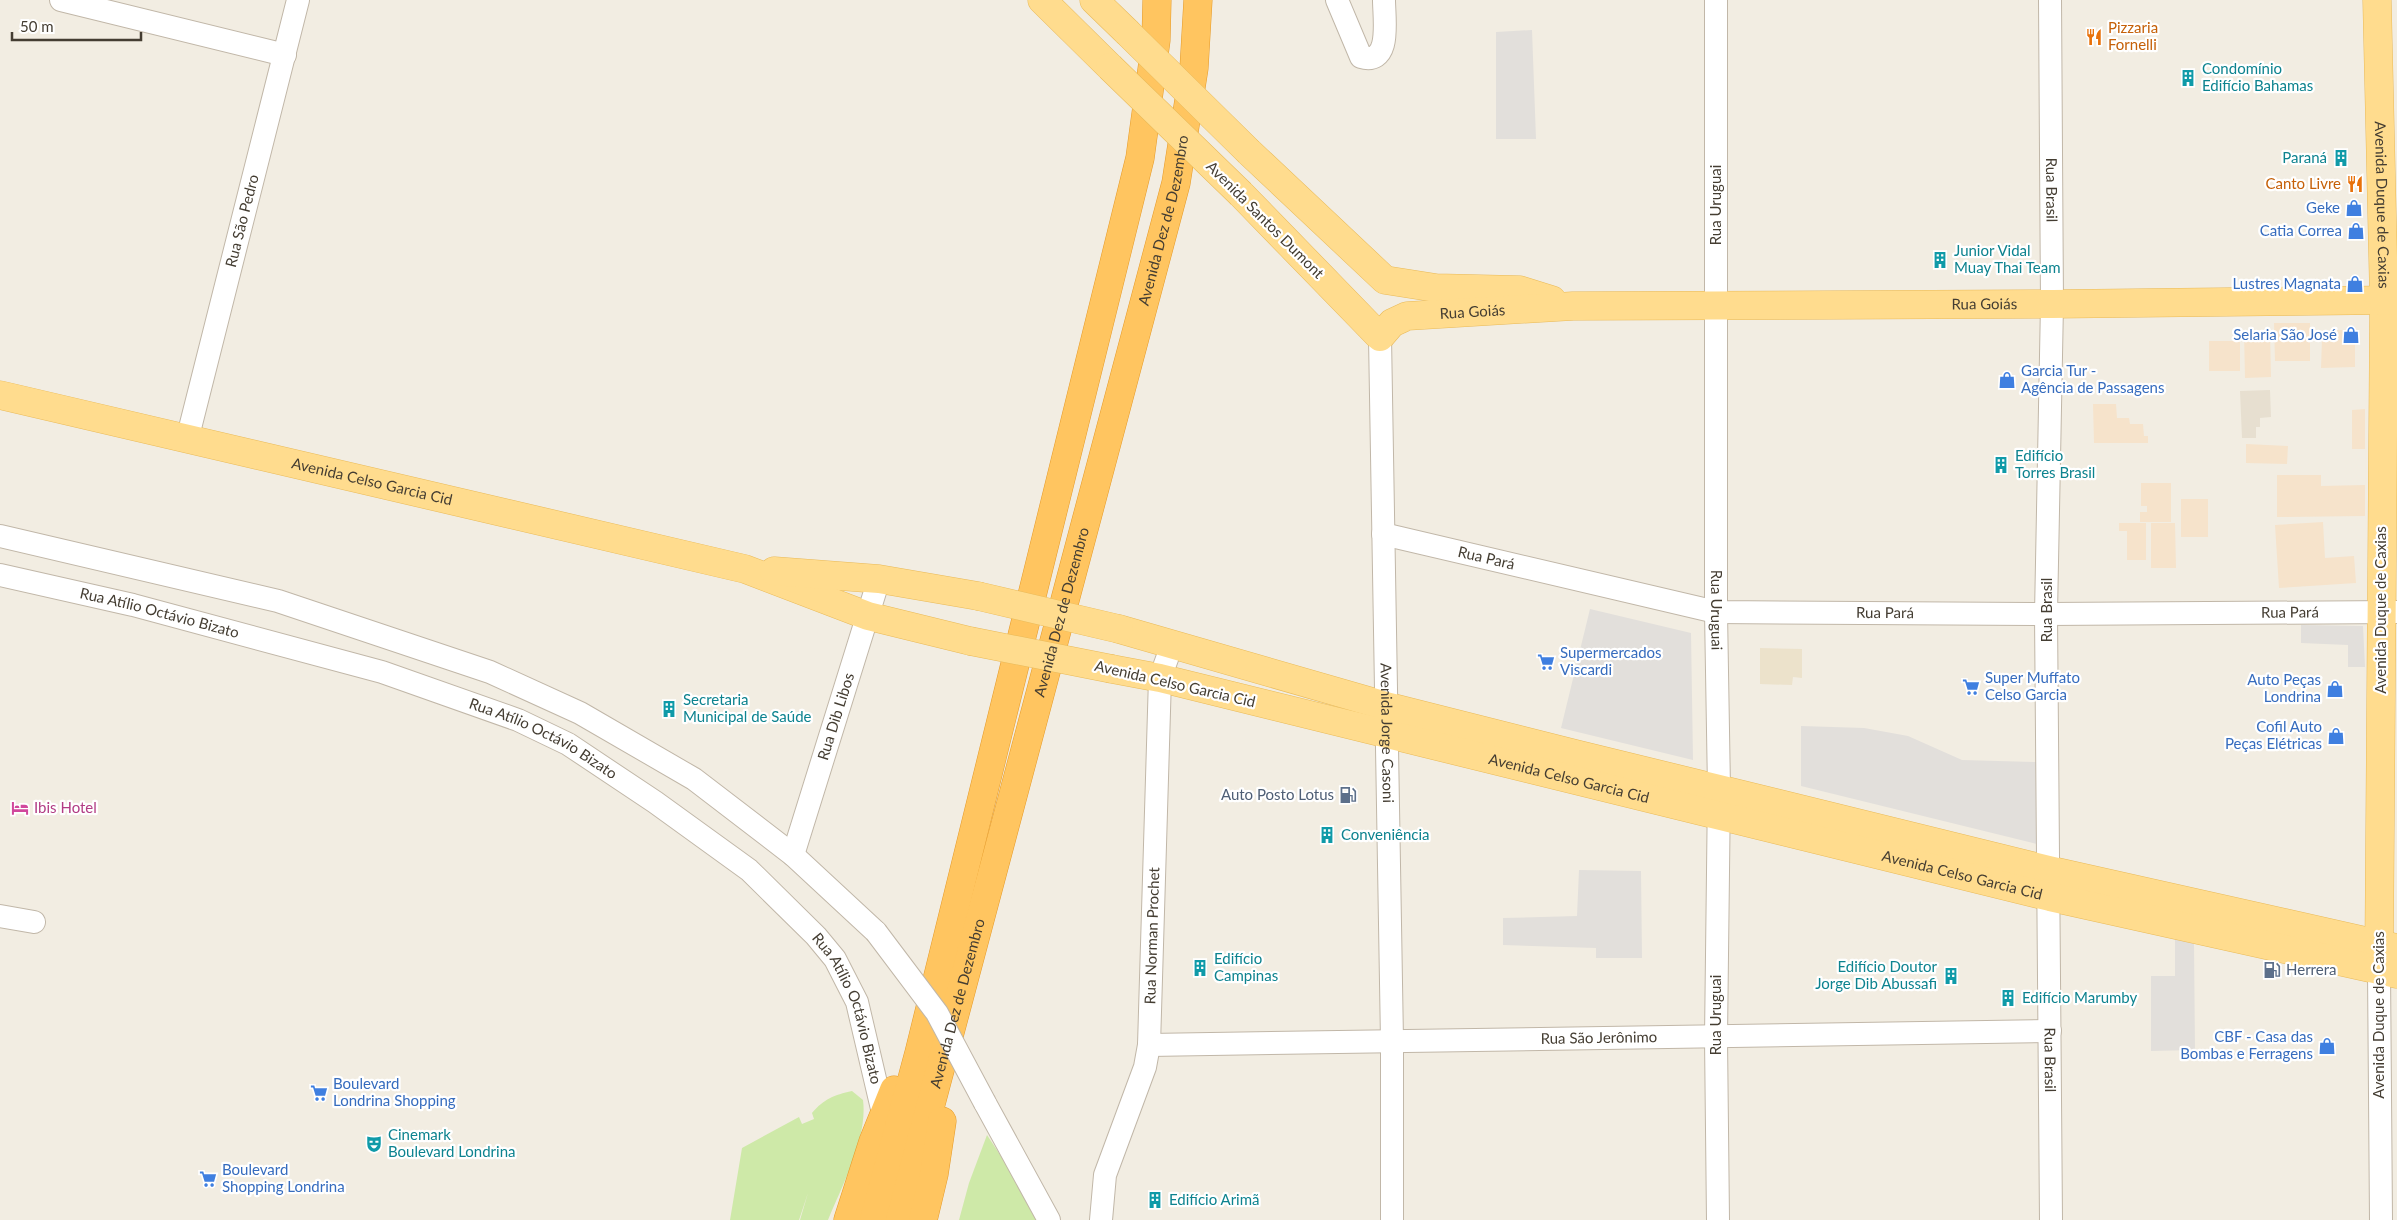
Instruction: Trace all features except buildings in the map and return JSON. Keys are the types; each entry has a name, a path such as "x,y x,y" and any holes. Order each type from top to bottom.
{"highway":[{"name":"Avenida Dez de Dezembro","path":"874,1220 920,1048 1140,158 1156,40 1157,0"},
{"name":"Avenida Dez de Dezembro","path":"900,1220 1176,183 1194,68 1198,0"},
{"path":"922,1220 934,1174 947,1088 948,1038"},
{"path":"848,1220 883,1113 892,1093 920,1048"}],"main road":[{"name":"Avenida Santos Dumont","path":"1042,0 1241,194 1380,337"},
{"name":"Rua Goiás","path":"1094,0 1249,152 1385,280 1436,288 1520,290 1573,306"},
{"name":"Avenida Duque de Caxias","path":"2377,0 2390,300 2388,959"},
{"name":"Rua Goiás","path":"1380,337 1392,323 1407,316 1573,306 2052,304 2390,300"},
{"name":"Avenida Celso Garcia Cid","path":"0,395 745,569 868,616 939,634 1160,678 1563,778 1632,781 1719,789 1866,824 2050,883"},
{"name":"Avenida Celso Garcia Cid","path":"745,569 879,579 968,594 1119,629 1386,706 1576,754 1632,781 1718,816 1859,850 2050,883 2388,959"},
{"path":"939,634 934,617 942,600 968,594"},
{"path":"1563,778 1576,754"},
{"path":"1859,850 1866,824"}],"street":[{"path":"61,0 285,55"},
{"name":"Rua São Pedro","path":"187,440 298,0"},
{"path":"1337,0 1361,58 1370,60 1377,57 1383,48 1384,0"},
{"name":"Rua Uruguai","path":"1716,0 1716,612 1719,789 1716,1038 1718,1220"},
{"name":"Rua Brasil","path":"2050,0 2052,304 2046,614 2050,883 2051,1220"},
{"name":"Avenida Jorge Casoni","path":"1380,337 1392,1041 1392,1220"},
{"name":"Rua Pará","path":"1382,534 1716,612 2046,614 2389,612"},
{"path":"0,536 278,601 490,672 580,712 694,779 793,855 876,932 937,1012 1049,1220"},
{"name":"Rua Atílio Octávio Bizato","path":"0,575 36,585 133,605 382,672 518,720 568,744 737,860 777,895 816,936 835,959 857,1002 883,1113"},
{"name":"Rua Dib Libos","path":"793,855 879,579"},
{"name":"Rua Norman Prochet","path":"1100,1220 1105,1175 1145,1067 1149,1045 1160,678 1172,645"},
{"path":"0,916 34,922"},
{"name":"Avenida Duque de Caxias","path":"2381,1220 2388,959"},
{"name":"Rua São Jerônimo","path":"1149,1045 1716,1038 2050,1031"}],"shaded area":[{"path":"1532,30 1536,139 1496,139 1496,32"},
{"path":"2274,323 2310,323 2310,361 2275,361"},
{"path":"2336,330 2355,330 2355,367 2321,368 2322,339 2336,339"},
{"path":"2270,331 2271,377 2245,378 2244,332"},
{"path":"2209,341 2240,341 2240,371 2209,371"},
{"path":"2270,390 2271,417 2260,418 2260,427 2256,427 2256,438 2242,438 2240,391"},
{"path":"2093,404 2116,404 2117,418 2129,418 2130,424 2143,424 2144,436 2148,436 2148,443 2094,443"},
{"path":"2365,409 2365,449 2352,449 2352,410"},
{"path":"2246,444 2288,446 2287,464 2246,463"},
{"path":"2277,475 2321,475 2321,486 2365,485 2365,516 2277,517"},
{"path":"2141,483 2171,483 2171,522 2140,522 2140,512 2147,512 2147,506 2141,506"},
{"path":"2181,499 2208,499 2208,537 2181,537"},
{"path":"2323,522 2325,558 2354,556 2356,583 2279,588 2275,525"},
{"path":"2119,523 2146,523 2146,560 2127,560 2127,531 2119,531"},
{"path":"2151,523 2175,523 2176,568 2151,568"},
{"path":"1590,609 1691,633 1693,760 1561,728"},
{"path":"2301,625 2363,626 2365,667 2348,667 2348,645 2301,643"},
{"path":"1760,648 1802,649 1802,678 1793,677 1792,685 1760,684"},
{"path":"1801,726 1864,728 1908,736 1962,760 2036,762 2037,844 1801,786"},
{"path":"1579,870 1641,871 1642,958 1596,958 1596,948 1503,945 1503,918 1577,916"},
{"path":"2175,936 2194,944 2195,1050 2151,1051 2151,976 2175,976"}],"green space":[{"path":"852,1091 863,1100 862,1130 847,1177 828,1220 800,1220 808,1193 799,1220 730,1220 742,1148 799,1117 802,1124 814,1119 812,1113 825,1101"},
{"path":"987,1135 1043,1220 959,1220 969,1183"}],"place":[{"name":"Pizzaria Fornelli","path":"2094,37"},
{"name":"Condomínio Edifício Bahamas","path":"2188,78"},
{"name":"Paraná","path":"2341,158"},
{"name":"Canto Livre","path":"2355,184"},
{"name":"Geke","path":"2354,208"},
{"name":"Catia Correa","path":"2356,231"},
{"name":"Junior Vidal Muay Thai Team","path":"1940,260"},
{"name":"Lustres Magnata","path":"2355,284"},
{"name":"Selaria São José","path":"2351,335"},
{"name":"Garcia Tur - Agência de Passagens","path":"2007,380"},
{"name":"Edifício Torres Brasil","path":"2001,465"},
{"name":"Supermercados Viscardi","path":"1546,662"},
{"name":"Super Muffato Celso Garcia","path":"1971,687"},
{"name":"Auto Peças Londrina","path":"2335,689"},
{"name":"Secretaria Municipal de Saúde","path":"669,709"},
{"name":"Cofil Auto Peças Elétricas","path":"2336,736"},
{"name":"Auto Posto Lotus","path":"1348,795"},
{"name":"Ibis Hotel","path":"20,808"},
{"name":"Conveniência","path":"1327,835"},
{"name":"Edifício Campinas","path":"1200,968"},
{"name":"Herrera","path":"2272,970"},
{"name":"Edifício Doutor Jorge Dib Abussafi","path":"1951,976"},
{"name":"Edifício Marumby","path":"2008,998"},
{"name":"CBF - Casa das Bombas e Ferragens","path":"2327,1046"},
{"name":"Boulevard Londrina Shopping","path":"319,1093"},
{"name":"Cinemark Boulevard Londrina","path":"374,1144"},
{"name":"Boulevard Shopping Londrina","path":"208,1179"},
{"name":"Edifício Arimã","path":"1155,1200"}]}
